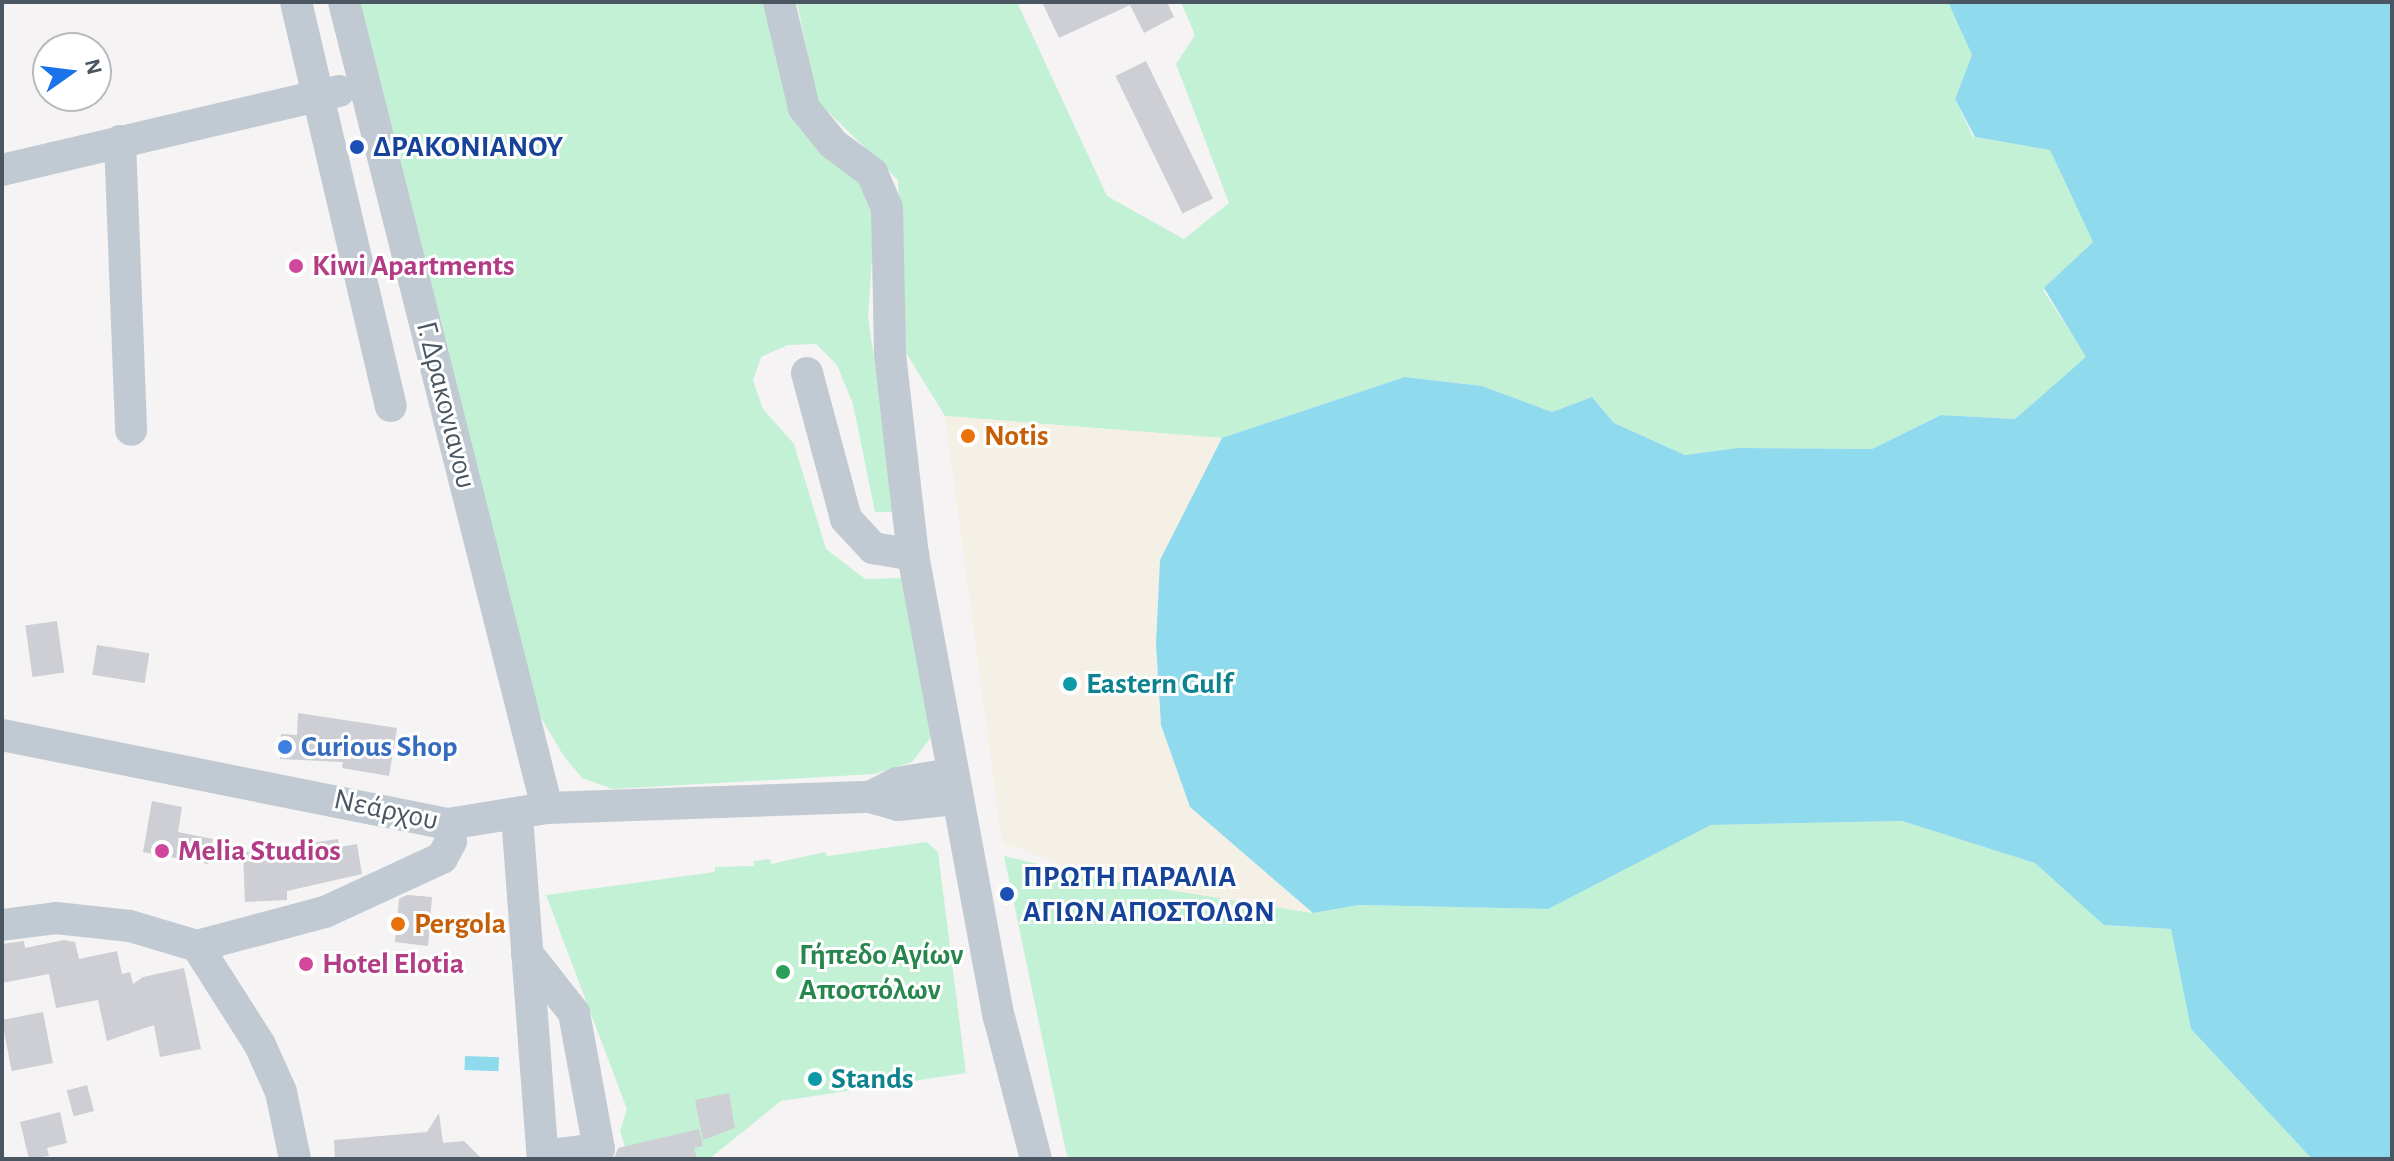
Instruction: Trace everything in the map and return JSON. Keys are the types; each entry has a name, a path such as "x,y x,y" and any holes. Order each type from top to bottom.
{"street":[{"path":"296,2 391,406"},
{"name":"Γ. Δρακονιανου","path":"344,2 366,86 532,812 527,953 543,1158"},
{"path":"779,2 804,108 833,144 872,173 887,208 890,354 941,780 962,832 1017,1099 1036,1159"},
{"path":"2,170 320,94 366,86"},
{"path":"120,141 131,430"},
{"path":"807,373 846,519 873,548 913,555"},
{"name":"Νεάρχου","path":"2,735 448,824 532,812 870,797 898,805 941,780"},
{"path":"2,925 56,918 130,926 197,946 325,912 442,858 451,841 448,824"},
{"path":"197,946 260,1045 281,1092 295,1159"},
{"path":"527,953 574,1013 599,1149 543,1158"}],"green space":[{"path":"357,2 764,2 791,114 865,183 875,215 868,317 897,512 875,512 853,404 837,365 816,344 788,345 761,357 753,381 763,409 794,444 826,549 865,579 909,578 935,732 912,762 874,774 613,789 582,778 563,755 534,706"},
{"path":"797,2 1017,2 1107,196 1184,239 1229,203 1176,64 1195,35 1181,2 1948,2 1972,55 1955,99 1973,137 2050,150 2093,242 2043,290 2087,357 2015,419 1941,415 1872,449 1737,448 1685,455 1614,423 1592,397 1552,412 1482,386 1406,377 1222,438 945,416 905,351 898,180 817,101"},
{"path":"1902,821 2035,863 2105,925 2171,929 2191,1029 2312,1159 1069,1159 1066,1152 1004,856 1096,878 1313,913 1359,905 1547,909 1711,825"},
{"name":"Γήπεδο Αγίων Αποστόλων","path":"927,842 938,852 966,1073 781,1101 709,1159 629,1159 620,1131 627,1109 546,895 715,872 715,867 754,866 754,861 770,859 771,864 825,852 827,856"}],"sand":[{"name":"Eastern Gulf","path":"945,416 1222,438 1160,560 1156,644 1161,725 1190,807 1313,913 1096,878 1002,842"}],"water":[{"path":"1948,2 2392,2 2392,1159 2312,1159 2191,1029 2171,929 2104,925 2035,863 1902,821 1711,825 1548,909 1359,905 1313,913 1190,807 1161,725 1156,644 1160,560 1222,438 1405,377 1482,386 1552,412 1592,397 1614,423 1685,455 1737,448 1872,449 1941,415 2015,419 2086,357 2044,288 2093,242 2050,150 1975,137 1955,99 1972,55"},
{"path":"465,1056 499,1057 498,1071 465,1070"}],"building":[{"path":"1042,2 1167,2 1174,17 1144,33 1130,5 1059,38"},
{"path":"1146,61 1213,199 1183,213 1115,76"},
{"path":"57,621 64,672 33,677 25,625"},
{"path":"97,645 149,653 145,683 92,675"},
{"path":"298,713 397,728 389,776 342,768 343,762 280,759 281,734 297,735"},
{"path":"152,801 182,807 178,832 213,839 208,864 143,852"},
{"path":"338,839 339,847 357,844 362,874 287,891 287,900 245,902 243,852 304,850 303,844"},
{"path":"407,895 432,897 428,946 395,942 399,899"},
{"path":"64,940 75,942 79,959 117,951 122,974 130,972 133,984 143,977 184,968 201,1049 160,1057 154,1025 107,1041 98,1000 56,1008 49,974 2,983 2,944 24,941 25,948"},
{"path":"43,1012 53,1063 12,1071 2,1020"},
{"path":"87,1085 94,1111 74,1117 67,1090"},
{"path":"729,1093 735,1128 703,1140 695,1100"},
{"path":"60,1112 67,1143 47,1148 49,1156 29,1159 20,1122"},
{"path":"439,1113 443,1143 464,1141 482,1159 335,1159 334,1140 427,1132"},
{"path":"699,1129 703,1146 694,1148 697,1159 614,1159 618,1148"}],"place":[{"name":"ΔΡΑΚΟΝΙΑΝΟΥ","path":"357,147"},
{"name":"Kiwi Apartments","path":"296,266"},
{"name":"Notis","path":"968,436"},
{"name":"Eastern Gulf","path":"1070,684"},
{"name":"Curious Shop","path":"285,747"},
{"name":"Melia Studios","path":"162,851"},
{"name":"ΠΡΩΤΗ ΠΑΡΑΛΙΑ ΑΓΙΩΝ ΑΠΟΣΤΟΛΩΝ","path":"1007,894"},
{"name":"Pergola","path":"398,924"},
{"name":"Hotel Elotia","path":"306,964"},
{"name":"Γήπεδο Αγίων Αποστόλων","path":"783,972"},
{"name":"Stands","path":"815,1079"}]}
